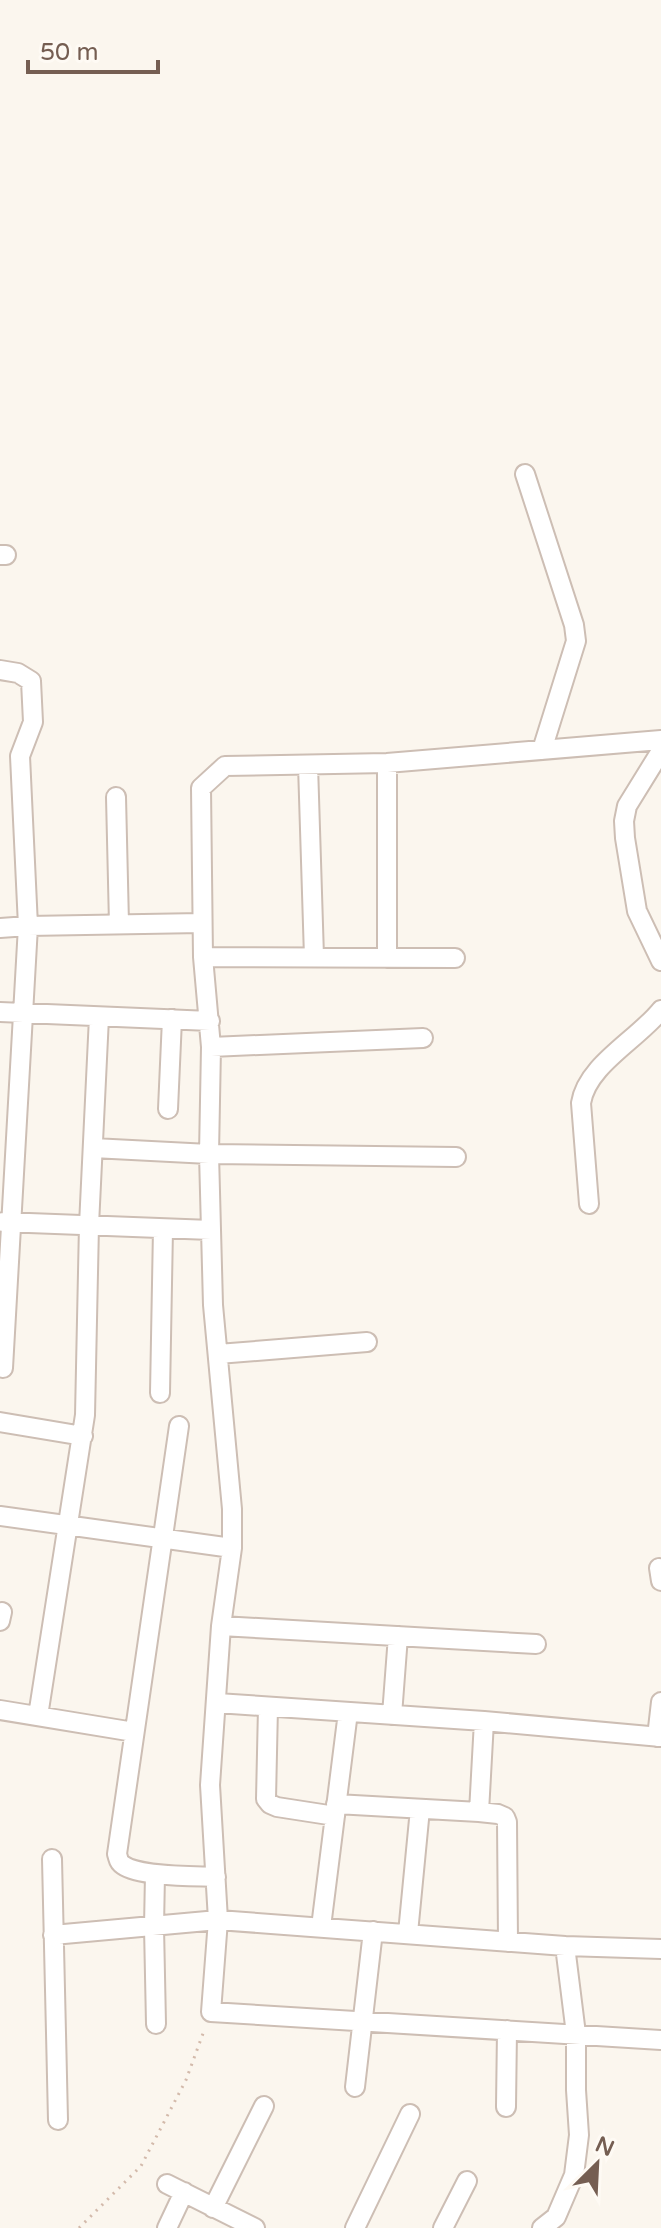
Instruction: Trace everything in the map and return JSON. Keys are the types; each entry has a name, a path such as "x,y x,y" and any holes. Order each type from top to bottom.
{"street":[{"path":"525,474 574,625 576,641 542,750"},
{"path":"0,670 18,673 31,681 33,722 20,756 28,926 6,1222 3,1368"},
{"path":"661,740 387,763 225,766 201,788 201,923 211,1047 209,1154 213,1305 232,1509 232,1548 221,1626 210,1785 218,1920 211,2012 661,2040"},
{"path":"661,751 627,806 624,821 637,911 661,961"},
{"path":"387,763 387,958"},
{"path":"308,765 314,957"},
{"path":"116,797 119,924"},
{"path":"0,928 201,923"},
{"path":"203,957 455,958"},
{"path":"589,1204 581,1103 583,1092 594,1074 661,1010"},
{"path":"0,1012 210,1021"},
{"path":"38,1716 83,1436 99,1017"},
{"path":"168,1109 172,1019"},
{"path":"211,1047 423,1038"},
{"path":"93,1148 209,1154 456,1157"},
{"path":"6,1222 211,1230"},
{"path":"160,1393 163,1229"},
{"path":"218,1354 367,1342"},
{"path":"0,1422 83,1436"},
{"path":"179,1426 117,1854 121,1864 127,1868 155,1874 216,1877"},
{"path":"0,1516 232,1548"},
{"path":"221,1626 536,1644"},
{"path":"392,1715 398,1636"},
{"path":"217,1703 484,1721 659,1737 661,1702"},
{"path":"268,1707 266,1799 270,1804 336,1810 479,1812 505,1817 508,1942"},
{"path":"0,1710 134,1732"},
{"path":"321,1927 348,1712"},
{"path":"479,1812 484,1721"},
{"path":"408,1933 420,1809"},
{"path":"52,1859 58,2120"},
{"path":"155,1874 156,2024"},
{"path":"53,1935 218,1920 565,1946 661,1949"},
{"path":"355,2087 373,1931"},
{"path":"542,2228 556,2217 574,2175 579,2135 576,2034 565,1946"},
{"path":"506,2107 507,2030"},
{"path":"213,2208 264,2106"},
{"path":"355,2228 410,2114"},
{"path":"443,2228 467,2181"},
{"path":"167,2184 255,2228"},
{"path":"167,2228 184,2192"}],"path":[{"path":"79,2228 141,2166 186,2080 211,2012"}]}
